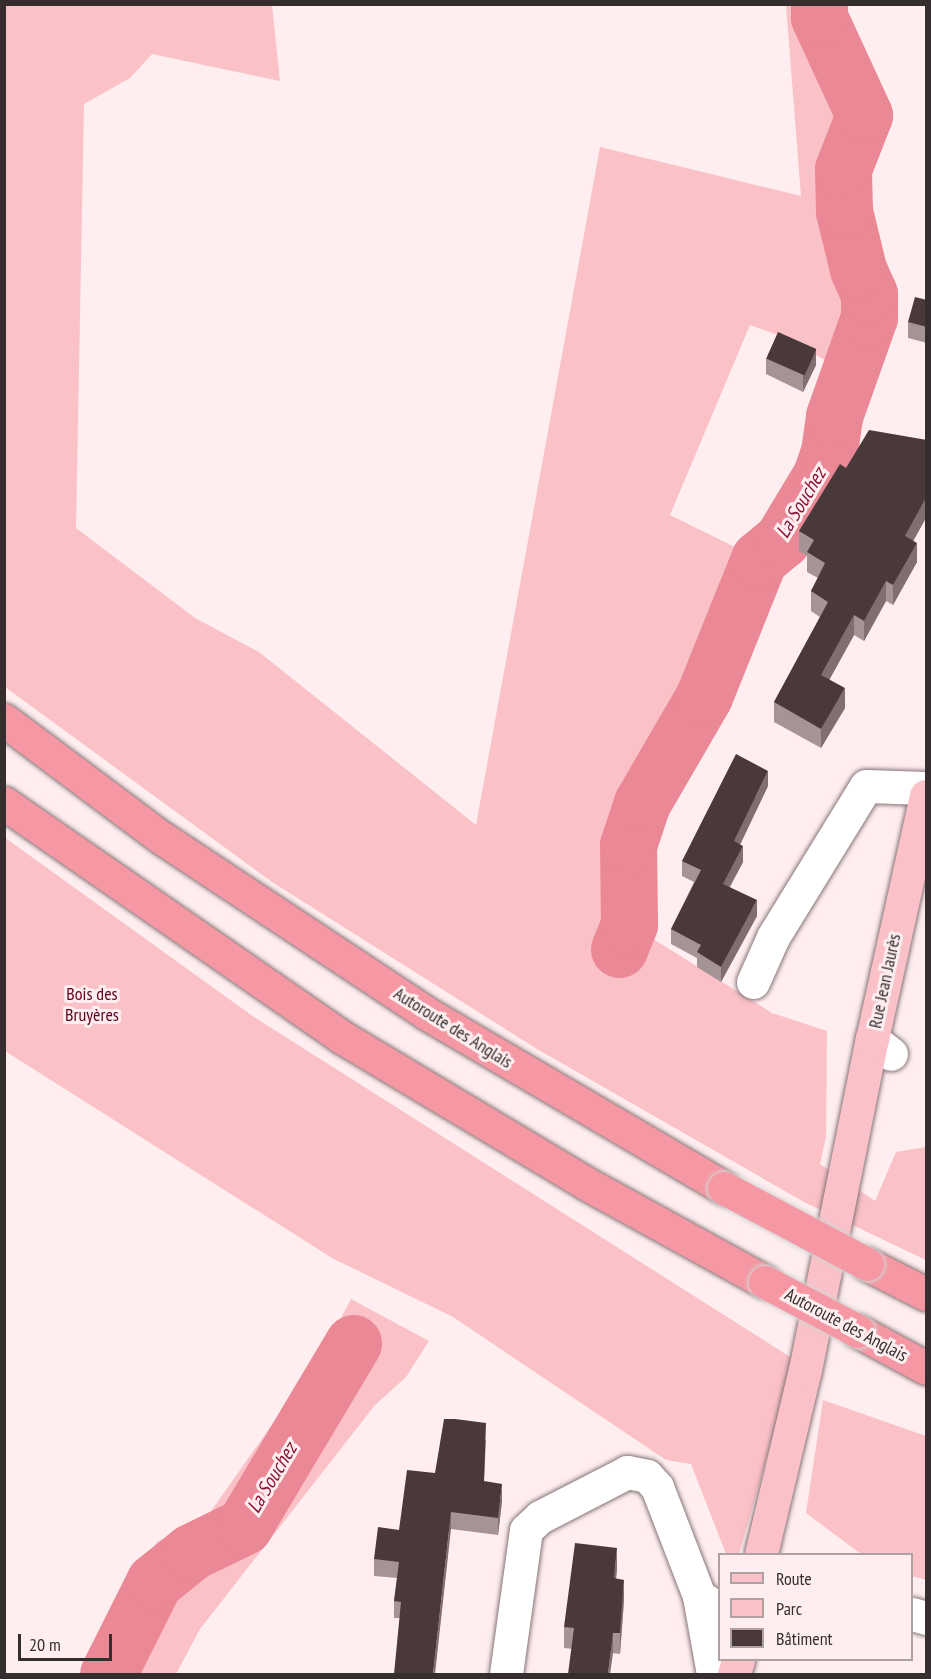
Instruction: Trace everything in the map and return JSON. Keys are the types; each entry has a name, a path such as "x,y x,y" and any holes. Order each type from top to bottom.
{"highway":[{"name":"Autoroute des Anglais","path":"4,720 162,838 426,1013 724,1188 927,1294"},
{"name":"Autoroute des Anglais","path":"4,803 340,1036 587,1184 927,1368"}],"main road":[{"name":"Rue Jean Jaurès","path":"761,1553 805,1370 846,1167 881,1046 927,796"}],"street":[{"path":"753,982 773,937 866,786 927,788"},
{"path":"506,1674 526,1530 540,1517 627,1473 647,1476 657,1487 709,1603 713,1674"}],"green space":[{"path":"5,5 272,5 280,81 152,54 130,78 84,104 76,528 195,618 259,652 476,825 600,147 801,196 786,5 819,5 819,17 864,115 843,169 844,211 858,269 869,294 869,317 854,366 834,365 783,337 750,325 670,515 759,559 704,696 642,803 628,846 629,924 772,1013 827,1031 826,1137 820,1164 875,1201 896,1152 926,1147 926,1260 804,1202 537,1049 272,882 5,687"},
{"name":"Bois des Bruyères","path":"4,837 254,1017 795,1360 739,1553 726,1553 691,1464 666,1460 453,1317 332,1258 5,1051"},
{"path":"351,1299 429,1341 406,1377 375,1405 200,1629 176,1674 83,1674 157,1542 207,1517 323,1352"},
{"path":"823,1400 926,1436 926,1580 913,1576 913,1553 860,1553 806,1513"}],"building":[{"path":"915,297 927,300 927,327 908,322"},
{"path":"778,332 816,349 805,376 766,358"},
{"path":"869,430 927,440 927,496 905,536 917,543 893,585 886,581 864,621 854,615 821,675 845,688 821,729 774,702 828,602 811,591 825,563 807,552 814,540 799,531 840,464 846,468"},
{"path":"736,754 768,771 734,841 743,846 723,884 757,900 721,967 697,952 701,945 671,929 701,870 682,861"},
{"path":"444,1419 486,1423 484,1481 502,1484 498,1518 451,1512 433,1674 394,1674 401,1602 394,1601 399,1562 374,1559 378,1527 399,1530 407,1470 435,1473"},
{"path":"575,1543 617,1548 614,1578 624,1580 620,1633 613,1633 608,1674 568,1674 574,1628 564,1627"}],"waterway":[{"name":"La Souchez","path":"619,949 629,924 628,845 642,803 704,696 759,559 782,540 821,475 829,452 834,416 869,317 869,294 858,269 844,211 843,169 864,115 819,17 819,4"},
{"name":"La Souchez","path":"108,1674 154,1582 191,1552 244,1526 353,1343"}]}
